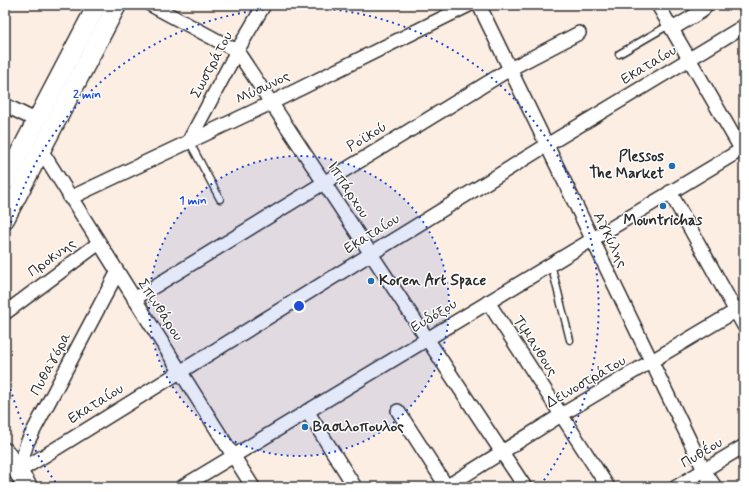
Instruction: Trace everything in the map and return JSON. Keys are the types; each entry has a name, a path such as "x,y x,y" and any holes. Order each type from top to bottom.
{"main road":[{"path":"5,180 97,5"},
{"path":"5,219 117,5"},
{"path":"5,452 11,478 28,487"}],"street":[{"path":"151,5 237,51"},
{"name":"Σωστράτου","path":"189,141 237,51 264,5"},
{"name":"Μύσωνος","path":"70,198 271,103 469,5"},
{"name":"Αγκύλης","path":"479,5 704,470 715,487"},
{"path":"658,5 743,151"},
{"path":"671,27 702,12 706,5"},
{"name":"Εκαταίου","path":"11,478 180,371 547,145 744,26"},
{"name":"Ροϊκού","path":"134,299 510,69 579,33"},
{"name":"Ιππάρχου","path":"237,51 524,487"},
{"path":"5,105 37,120"},
{"name":"Σπινθάρου","path":"41,150 253,487"},
{"name":"Ευδόξου","path":"182,487 670,192 743,151"},
{"path":"670,192 740,309 744,326"},
{"name":"Προκνης","path":"5,313 99,243"},
{"name":"Πυθαγόρα","path":"11,478 27,443 118,273"},
{"name":"Τιμανθους","path":"488,302 608,487"},
{"name":"Δεινοστράτου","path":"446,487 561,415 740,309"},
{"path":"307,411 355,487"},
{"path":"398,411 446,487"},
{"name":"Πυθέου","path":"676,487 744,446"},
{"path":"7,487 11,478"}],"lane":[{"path":"619,54 671,27"},
{"path":"189,141 220,199"},
{"path":"551,264 570,340"}],"place":[{"name":"Plessos The Market","path":"672,166"},
{"name":"Mountrichas","path":"663,206"},
{"name":"Koren Art Space","path":"371,281"},
{"name":"Βασιλοπουλος","path":"305,427"}]}
